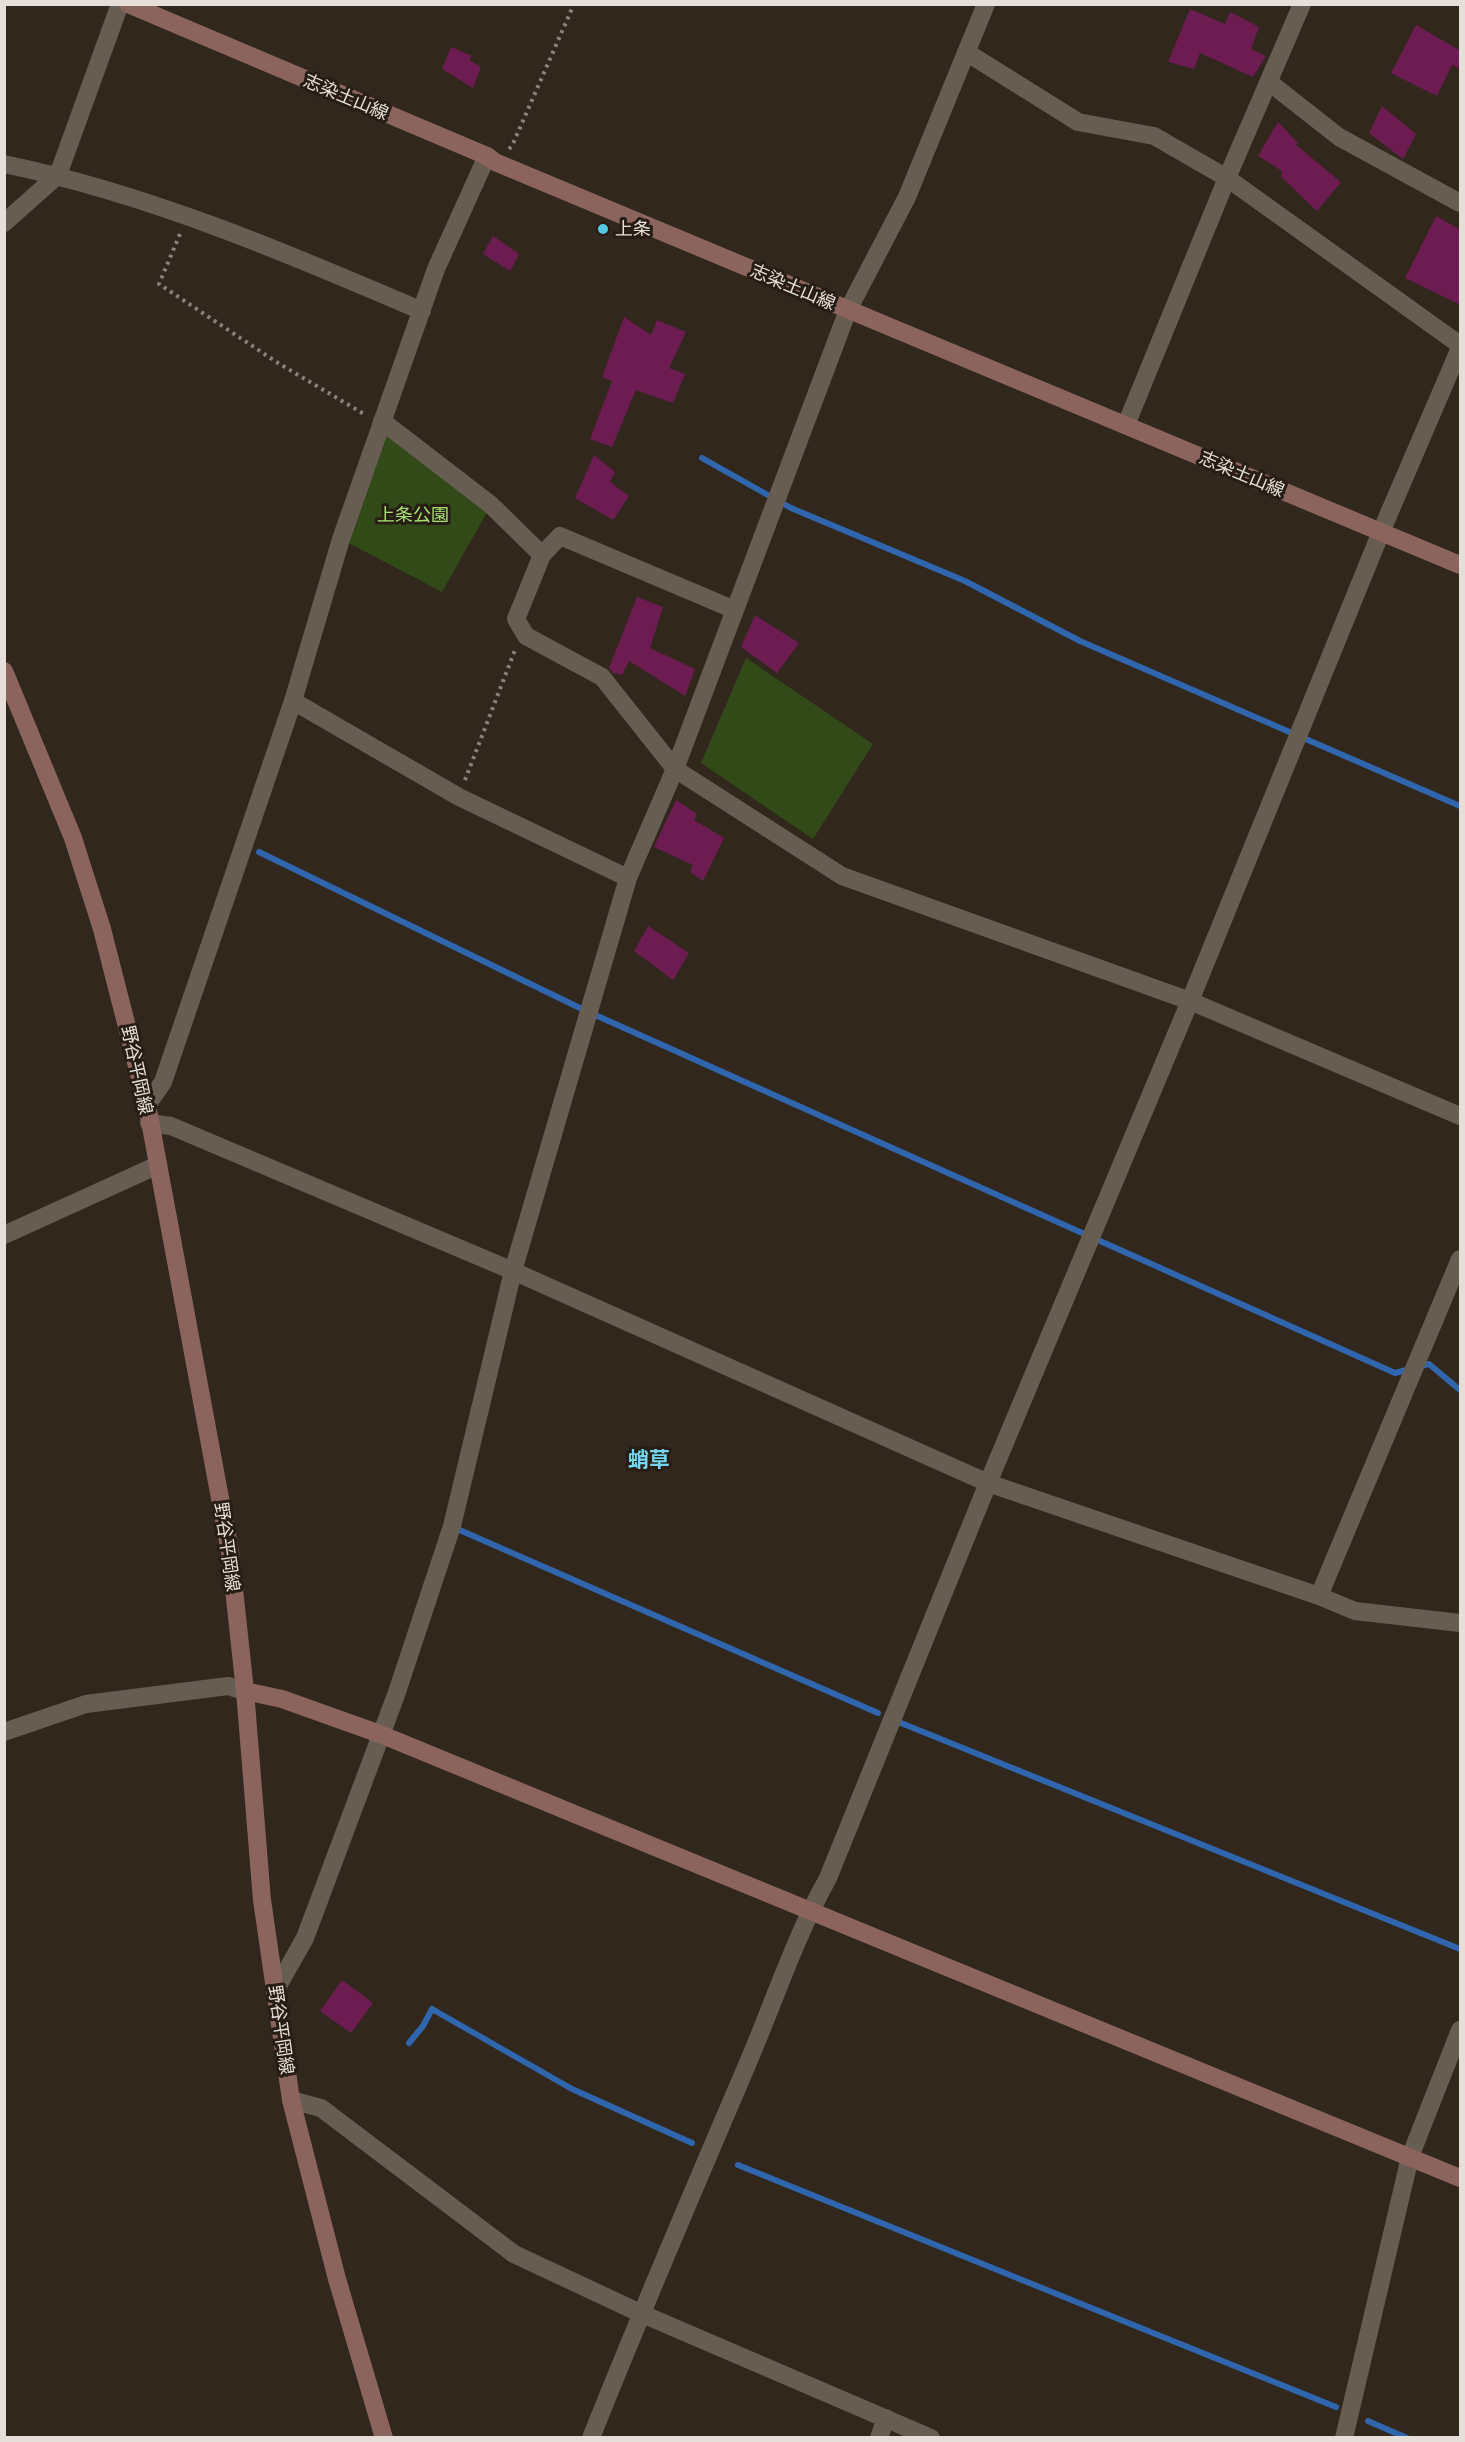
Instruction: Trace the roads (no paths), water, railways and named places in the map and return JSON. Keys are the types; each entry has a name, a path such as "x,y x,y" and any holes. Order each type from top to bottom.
{"main road":[{"name":"志染土山線","path":"128,4 848,310 1461,565"},
{"name":"野谷平岡線","path":"4,671 11,705 73,838 102,929 147,1105 230,1552 245,1691 262,1900 291,2100 337,2279 384,2438"},
{"path":"245,1691 282,1699 380,1734 1461,2178"}],"street":[{"path":"4,223 58,175 120,4"},
{"path":"275,1992 305,1938 396,1695 452,1526 513,1271 628,878 675,769 848,310 907,197 986,4"},
{"path":"1126,425 1227,178 1302,4"},
{"path":"591,2438 640,2313 758,2039 810,1911 828,1878 988,1483 1190,1001 1381,532 1461,347 1227,178 1154,136 1078,123 966,52"},
{"path":"1269,81 1339,137 1461,202"},
{"path":"147,1105 163,1082 293,701 341,539 436,268 491,159"},
{"path":"4,164 58,175 188,216 309,262 422,311"},
{"path":"382,422 491,505 542,555"},
{"path":"735,610 560,536 542,555 516,619 526,636 602,676 675,769 842,876 1190,1001 1461,1116"},
{"path":"293,701 459,797 628,878"},
{"path":"149,1123 171,1126 513,1271 988,1483 1319,1596 1355,1611 1461,1623"},
{"path":"4,1235 158,1165"},
{"path":"1319,1596 1461,1259"},
{"path":"4,1732 86,1704 228,1686 245,1691"},
{"path":"1344,2438 1410,2157 1461,2030"},
{"path":"291,2100 321,2108 514,2254 640,2313 931,2438"},
{"path":"879,2438 886,2418"}],"waterway":[{"path":"702,458 791,508 965,581 1080,641 1460,806"},
{"path":"259,852 584,1010 1395,1373 1410,1369"},
{"path":"1420,1366 1429,1364 1460,1390"},
{"path":"455,1528 878,1713"},
{"path":"901,1723 1460,1949"},
{"path":"409,2043 423,2026 432,2009 572,2089 692,2143"},
{"path":"738,2165 1336,2407"},
{"path":"1368,2421 1407,2438"}],"place":[{"name":"上条","path":"603,229"}],"district":[{"name":"蛸草","path":"649,1460"}],"park label":[{"name":"上条公園","path":"413,515"}]}
